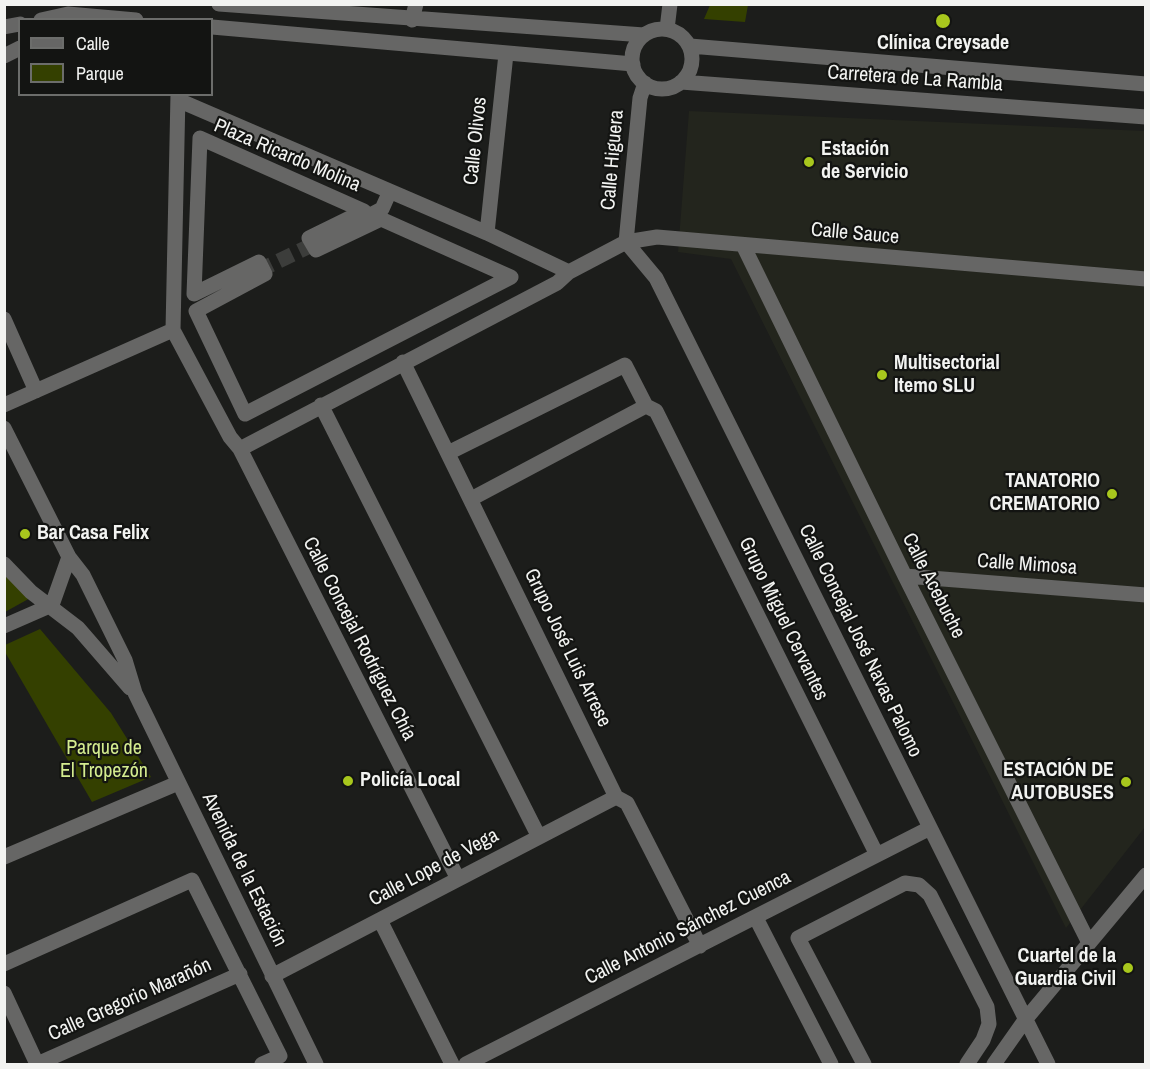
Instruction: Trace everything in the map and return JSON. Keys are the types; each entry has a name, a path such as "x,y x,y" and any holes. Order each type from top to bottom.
{"street":[{"path":"50,4 68,14"},
{"path":"219,4 412,20 644,35 667,29 676,32 690,46 692,66 681,82 663,89 645,83 638,77 633,64 634,50 644,35"},
{"path":"412,20 416,4"},
{"path":"667,29 670,4"},
{"path":"50,18 100,10 129,18"},
{"path":"213,27 633,64"},
{"name":"Carretera de La Rambla","path":"690,46 1146,84"},
{"path":"4,56 18,49"},
{"name":"Calle Olivos","path":"487,233 506,54"},
{"name":"Carretera de La Rambla","path":"681,82 1146,117"},
{"name":"Calle Higuera","path":"626,242 639,98 645,83"},
{"name":"Plaza Ricardo Molina","path":"240,449 230,437 173,330 178,97 487,233 569,272"},
{"name":"Plaza Ricardo Molina","path":"200,138 364,211 309,238 316,250 381,219 511,277 245,414 196,311 265,274 259,262 194,294 200,138"},
{"path":"316,243 382,209 390,191"},
{"name":"Calle Sauce","path":"569,272 626,242 657,237 1146,279"},
{"name":"Calle Concejal José Navas Palomo","path":"626,242 656,278 1048,1065"},
{"name":"Calle Acebuche","path":"743,245 905,576 1089,943"},
{"path":"173,312 258,271"},
{"path":"240,449 557,283 569,272"},
{"path":"4,319 36,391"},
{"path":"4,405 173,330"},
{"name":"Grupo José Luis Arrese","path":"404,362 616,797 627,803 700,946"},
{"name":"Grupo Miguel Cervantes","path":"448,453 625,365 646,406 656,411 877,855"},
{"path":"321,405 539,837"},
{"path":"471,499 646,406"},
{"name":"Avenida de la Estación","path":"4,428 69,557 83,575 125,660 135,693 315,1065"},
{"name":"Calle Concejal Rodríguez Chía","path":"240,449 458,879"},
{"path":"4,626 52,605 69,557"},
{"name":"Avenida de la Estación","path":"4,564 32,592 78,627 135,693"},
{"name":"Calle Mimosa","path":"905,576 1146,595"},
{"path":"4,857 178,783"},
{"name":"Calle Lope de Vega","path":"272,976 616,797"},
{"name":"Calle Antonio Sánchez Cuenca","path":"466,1065 930,828"},
{"path":"994,1065 1025,1020 1146,875"},
{"path":"4,963 192,880 280,1056 262,1065"},
{"path":"864,1065 798,938 905,883 919,885 930,895 987,1007 989,1024 983,1040 966,1065"},
{"path":"756,918 831,1065"},
{"path":"380,920 452,1065"},
{"name":"Calle Gregorio Marañón","path":"37,1064 240,974"},
{"path":"4,993 37,1064"}],"shaded area":[{"path":"689,111 1145,131 1145,827 1066,928 731,259 678,252"}],"green space":[{"path":"710,5 748,5 745,22 704,19"},
{"path":"4,569 32,597 5,612 4,612"},
{"name":"Parque de El Tropezón","path":"40,629 111,713 151,777 92,802 5,652 5,645"}],"tunnel":[{"path":"258,271 316,243"}],"place":[{"name":"Clínica Creysade","path":"943,21"},
{"name":"Estación de Servicio","path":"809,162"},
{"name":"Multisectorial Itemo SLU","path":"882,375"},
{"name":"TANATORIO CREMATORIO","path":"1112,494"},
{"name":"Bar Casa Felix","path":"25,534"},
{"name":"Policía Local","path":"348,781"},
{"name":"ESTACIÓN DE AUTOBUSES","path":"1126,782"},
{"name":"Cuartel de la Guardia Civil","path":"1128,968"}]}
